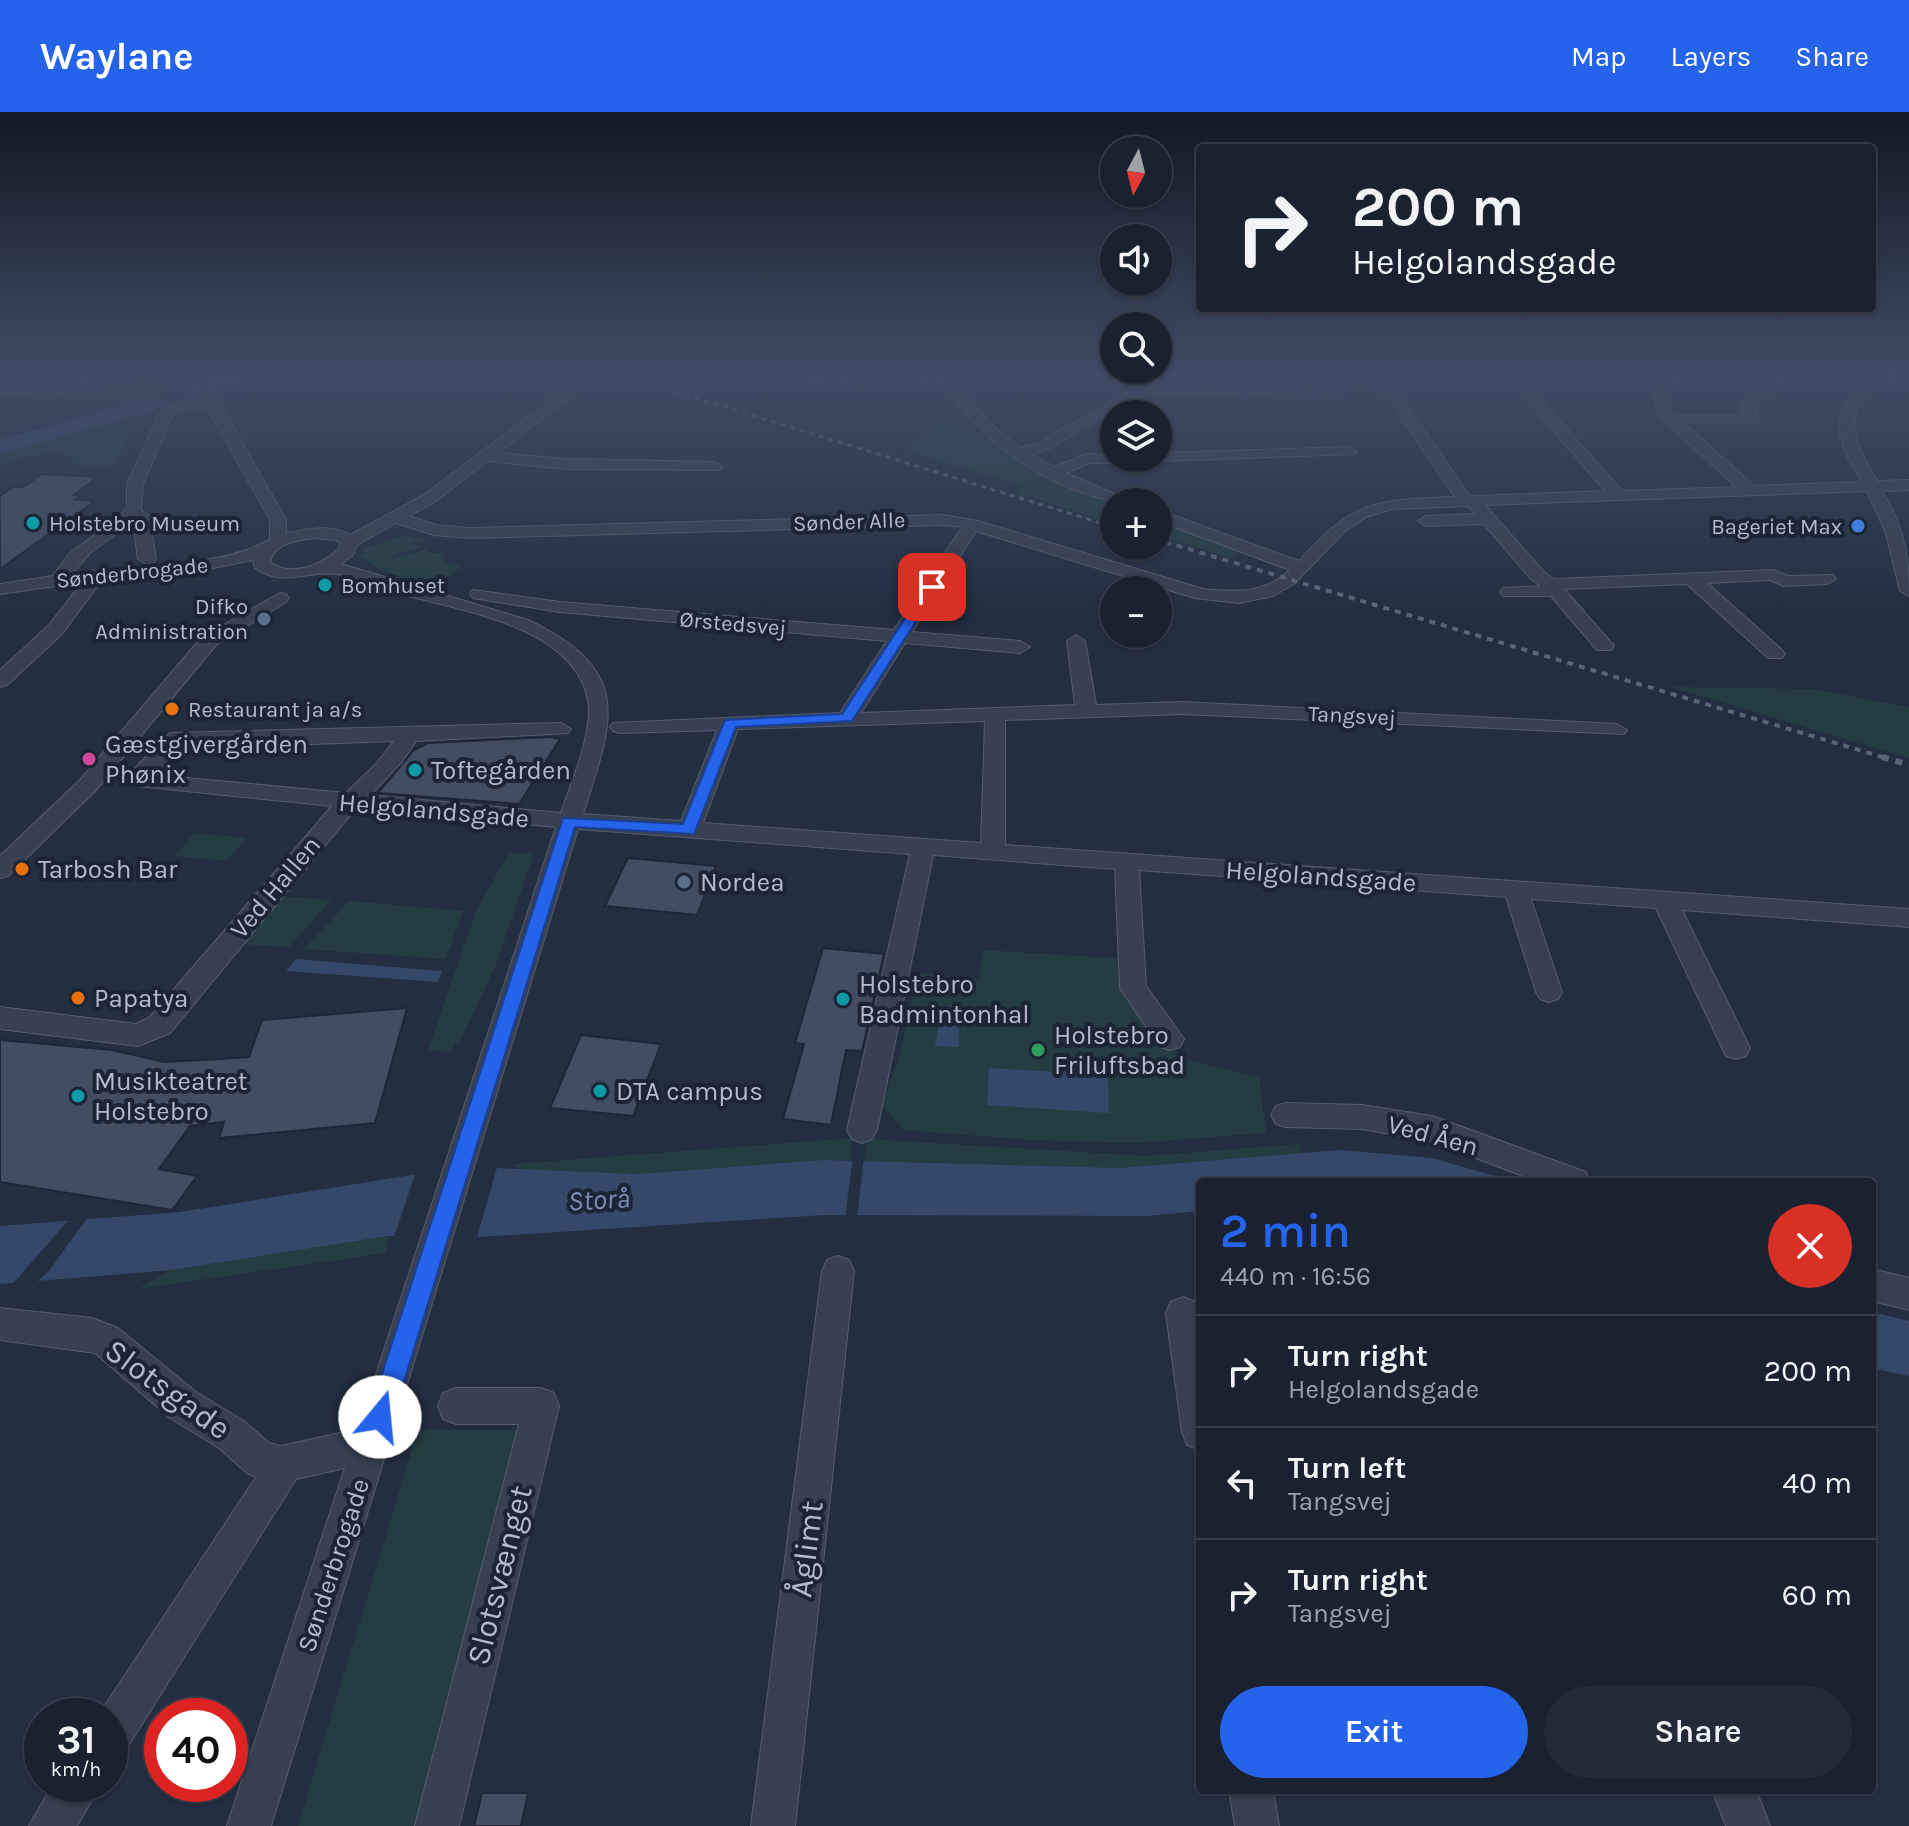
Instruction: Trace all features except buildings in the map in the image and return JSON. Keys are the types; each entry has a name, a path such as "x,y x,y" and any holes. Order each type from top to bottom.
{"street":[{"path":"130,516 136,501 135,484 148,454"},
{"path":"241,454 278,520 280,541"},
{"path":"311,533 280,541 263,560 271,571 292,573 324,567 344,544 430,498 487,454"},
{"path":"1019,454 1052,473 1100,492"},
{"path":"1172,457 1254,454"},
{"path":"1435,454 1468,499 1537,575 1553,587 1604,646"},
{"path":"1581,454 1617,495"},
{"path":"1709,454 1749,490"},
{"path":"1853,454 1888,515 1905,559 1909,591"},
{"path":"484,456 566,464 715,467"},
{"path":"1052,473 1087,459 1100,459"},
{"path":"1172,521 1296,574 1345,520 1357,513 1390,504 1909,485"},
{"path":"0,681 39,643 70,587 77,553 130,516 141,515 147,559"},
{"name":"Sønder Alle","path":"389,519 434,530 469,533 917,519 972,524 1218,597 1235,599 1266,594 1296,574"},
{"path":"1426,521 1488,519"},
{"path":"278,520 344,544"},
{"path":"847,718 972,524"},
{"name":"Sønderbrogade","path":"344,544 363,573"},
{"name":"Sønderbrogade","path":"70,587 103,578 263,560"},
{"name":"Sønderbrogade","path":"0,601 70,587 263,560"},
{"name":"Sønderbrogade","path":"249,1826 569,821 599,714 595,686 577,659 553,639 521,623 400,589 363,573 324,567"},
{"path":"1509,592 1691,578 1774,575 1783,581 1827,579"},
{"path":"1691,578 1775,654"},
{"path":"0,591 70,587"},
{"name":"Ørstedsvej","path":"447,587 560,607 1020,647"},
{"path":"0,870 88,785 209,641 280,598"},
{"path":"1076,641 1086,709"},
{"name":"Tangsvej","path":"620,727 1086,709 1239,709 1617,730"},
{"path":"993,852 995,713"},
{"path":"689,830 730,723"},
{"path":"408,735 561,729"},
{"name":"Helgolandsgade","path":"408,735 177,738 136,780 569,821 1909,918"},
{"name":"Ved Hallen","path":"0,1018 138,1035 160,1025 347,802 360,795 408,735"},
{"path":"862,1130 923,847"},
{"path":"1127,862 1133,988 1170,1039"},
{"path":"1516,890 1549,992"},
{"path":"1665,901 1736,1048"},
{"name":"Ved Åen","path":"1286,1115 1362,1117 1432,1129 1564,1178"},
{"name":"Åglimt","path":"773,1826 838,1271"},
{"path":"1876,1286 1909,1294"},
{"path":"1183,1313 1196,1404"},
{"name":"Slotsgade","path":"0,1324 92,1335 106,1340 183,1405 232,1435 255,1457 281,1464"},
{"name":"Slotsvænget","path":"437,1826 541,1406 456,1406"},
{"path":"128,1708 280,1474 281,1464 372,1444"},
{"path":"1252,1794 1257,1826"},
{"path":"1736,1794 1748,1826"},
{"path":"51,1826 67,1802"}],"green space":[{"path":"0,454 41,454 25,457 0,465"},
{"path":"66,454 120,454 114,465 78,465"},
{"path":"917,454 1013,454 1041,474 1100,497 1100,519 1014,493 1022,486"},
{"path":"1172,525 1238,551 1231,558 1172,540"},
{"path":"404,536 427,541 414,542 412,544 423,547 398,553 390,557 392,559 427,549 427,553 444,553 444,564 464,565 433,588 379,569 359,555 365,553 362,548"},
{"path":"1671,687 1812,689 1909,707 1909,758"},
{"path":"195,833 247,838 227,861 174,856"},
{"path":"509,853 534,853 497,962 460,1042 451,1052 428,1050 477,909"},
{"path":"281,896 331,900 289,947 239,944"},
{"path":"349,901 463,911 446,959 304,949"},
{"name":"Holstebro Friluftsbad","path":"984,950 1128,959 1167,1045 1191,1061 1259,1077 1266,1133 1135,1143 1032,1140 904,1130 882,1105 900,1055 918,973 979,979"},
{"path":"852,1138 850,1160 638,1174 519,1169 513,1164"},
{"path":"867,1139 1146,1156 1299,1144 1301,1153 1120,1168 864,1161"},
{"path":"388,1236 386,1253 138,1289 171,1270"},
{"path":"418,1430 520,1430 426,1826 298,1826"}],"water":[{"path":"296,959 442,971 438,982 286,971"},
{"path":"942,1006 958,1006 959,1047 935,1046"},
{"path":"989,1068 1108,1075 1109,1113 987,1105"},
{"name":"Storå","path":"1339,1150 1432,1158 1502,1178 1196,1178 1196,1211 1147,1216 824,1215 480,1237 388,1236 171,1270 0,1284 0,1226 180,1212 412,1175 499,1168 638,1174 823,1160 1120,1168"},
{"path":"1876,1313 1909,1321 1909,1376 1876,1369"}],"pier":[{"path":"853,1156 864,1157 857,1219 845,1219"},
{"path":"498,1164 476,1241 393,1240 416,1171"},
{"path":"90,1214 49,1271 33,1285 10,1287 73,1215"}],"railway":[{"path":"877,454 1100,523"},
{"path":"1172,544 1889,759"},
{"path":"1882,757 1909,765"}],"place":[{"name":"Holstebro Museum","path":"33,523"},
{"name":"Bageriet Max","path":"1858,526"},
{"name":"Bomhuset","path":"325,585"},
{"name":"Difko Administration","path":"264,619"},
{"name":"Restaurant ja a/s","path":"172,709"},
{"name":"Gæstgivergården Phønix","path":"89,759"},
{"name":"Toftegården","path":"415,770"},
{"name":"Tarbosh Bar","path":"22,869"},
{"name":"Nordea","path":"684,882"},
{"name":"Papatya","path":"78,998"},
{"name":"Holstebro Badmintonhal","path":"843,999"},
{"name":"Holstebro Friluftsbad","path":"1038,1050"},
{"name":"DTA campus","path":"600,1091"},
{"name":"Musikteatret Holstebro","path":"78,1096"}],"route":[{"path":"380,1417 569,821 689,830 730,723 847,718 932,587"}]}
